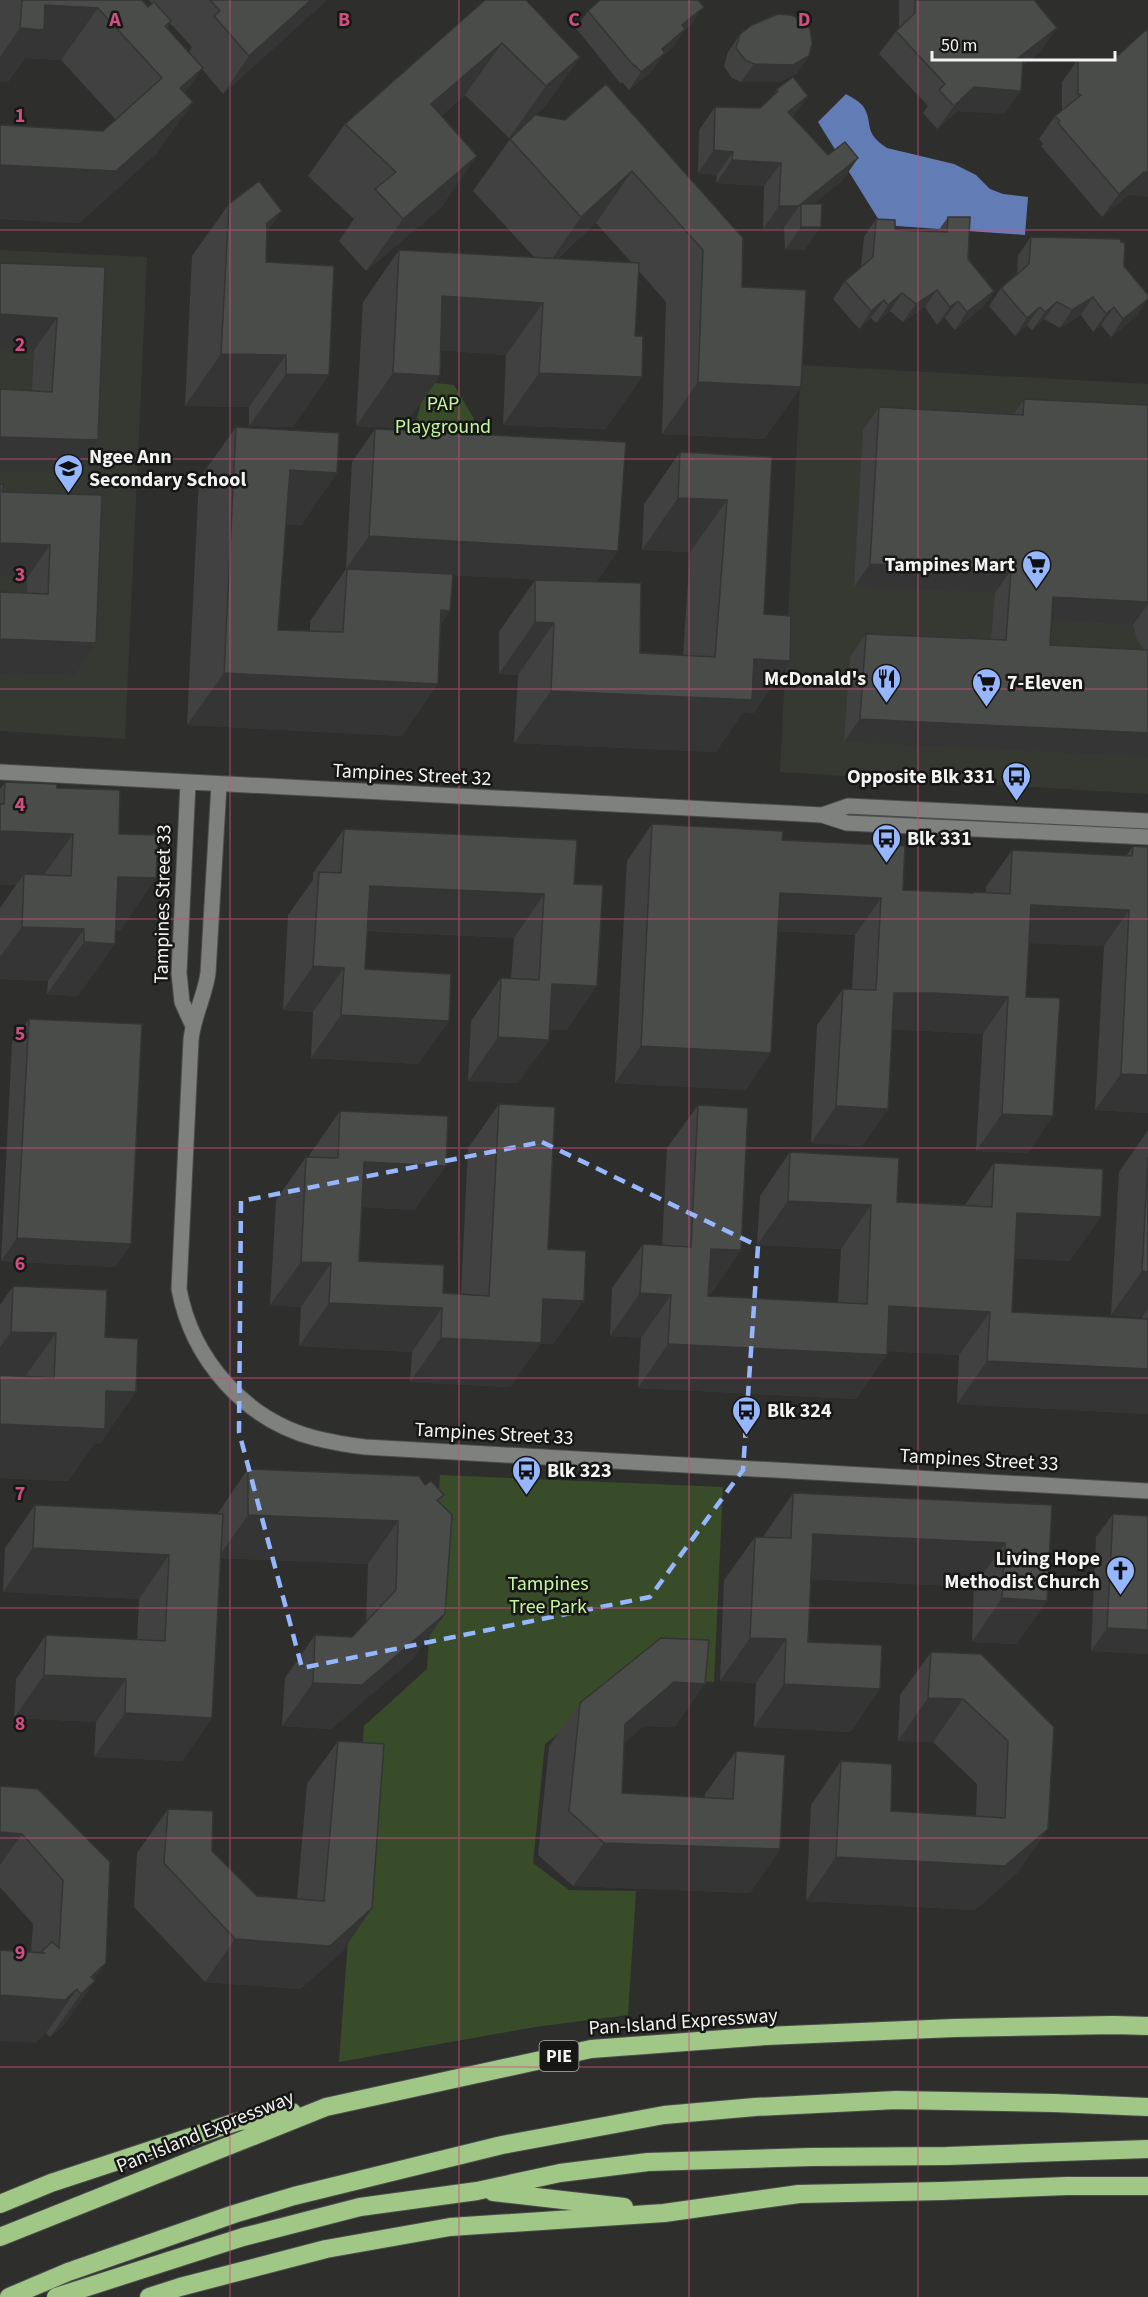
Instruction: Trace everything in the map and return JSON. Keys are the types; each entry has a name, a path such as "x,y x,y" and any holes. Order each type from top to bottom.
{"highway":[{"name":"Pan-Island Expressway","path":"0,2237 326,2107 591,2049 825,2033 965,2028 1148,2026"},
{"path":"9,2297 90,2265 234,2214 294,2196 502,2145 664,2115 755,2107 896,2100 1148,2107"},
{"path":"0,2204 51,2183 236,2122 326,2107"},
{"path":"56,2297 243,2237 360,2207 477,2191 560,2173 648,2162 1148,2149"},
{"path":"149,2297 326,2250 450,2227 664,2212 799,2194 942,2192 1067,2186 1148,2186"},
{"path":"477,2191 664,2212"}],"street":[{"name":"Tampines Street 32","path":"0,772 822,815 847,822 1148,837"},
{"name":"Tampines Street 33","path":"188,783 179,973 182,1002 192,1024"},
{"name":"Tampines Street 33","path":"219,785 208,973 203,998 192,1024 179,1289 182,1307 196,1340 226,1386 269,1418 293,1430 314,1438 365,1447 1148,1491"},
{"name":"Tampines Street 32","path":"822,815 848,806 1148,821"}],"highlighted area":[{"path":"542,1142 758,1246 743,1470 650,1597 302,1668 239,1432 241,1201"}],"shaded area":[{"name":"Ngee Ann Secondary School","path":"0,250 147,257 125,739 0,731"},
{"path":"801,365 1148,384 1148,794 780,772"}],"green space":[{"name":"PAP Playground","path":"426,382 454,385 474,419 470,440 427,442 417,418"},
{"name":"Tampines Tree Park","path":"440,1475 723,1487 714,1682 629,1677 545,1744 533,1863 569,1890 636,1891 628,2015 535,2027 339,2062 364,1726 427,1669"}],"water":[{"path":"846,94 863,106 871,132 887,148 954,164 976,175 990,189 1003,194 1028,197 1025,235 882,225 818,122"}],"building":[{"path":"22,0 142,0 148,7 154,2 171,21 165,26 203,68 180,88 193,102 116,171 0,165 0,125 103,131 162,78 98,8 45,5 44,30 20,28"},
{"path":"210,0 311,0 249,56 214,16 220,11"},
{"path":"485,0 526,0 580,57 546,86 502,43 431,104 477,156 403,219 375,189 396,172 345,124"},
{"path":"600,0 698,0 704,7 682,25 685,29 662,49 665,53 641,72 588,11"},
{"path":"915,0 1034,0 1057,28 1017,59 1023,59 1021,91 974,87 954,106 939,90 945,84 896,31 915,13"},
{"path":"778,14 791,15 802,20 810,29 812,44 809,56 793,65 754,64 745,60 736,48 740,34 752,25"},
{"path":"1146,30 1148,32 1148,172 1144,172 1119,194 1058,123 1060,121 1055,116 1081,95 1078,94 1078,59 1114,59"},
{"path":"793,77 808,96 788,112 828,155 845,142 858,158 798,206 779,206 781,163 732,160 733,152 714,150 715,107 760,108 778,91 777,89"},
{"path":"606,84 743,238 742,287 806,290 801,387 698,382 703,250 632,171 581,217 510,139 535,115 565,120"},
{"path":"259,181 282,211 267,223 266,262 334,266 329,375 286,374 286,355 221,354 229,204"},
{"path":"801,204 822,204 821,227 801,227"},
{"path":"948,217 970,217 968,259 994,291 967,312 958,301 950,307 937,290 916,304 902,293 888,305 884,300 871,311 845,281 873,257 876,219 895,220 895,230 947,232"},
{"path":"1031,237 1120,239 1125,243 1124,266 1148,295 1148,299 1123,319 1114,307 1106,314 1093,297 1072,310 1057,302 1045,312 1040,307 1027,318 1001,288 1029,264"},
{"path":"399,250 639,263 635,336 643,336 642,377 539,373 543,303 442,296 440,376 393,373"},
{"path":"0,263 105,267 98,440 0,437 0,389 52,392 57,318 0,314"},
{"name":"Tampines Mart","path":"1024,399 1148,405 1148,602 1053,597 1050,645 1148,650 1148,733 860,719 866,634 1006,640 1011,570 870,564 879,407 1023,415"},
{"path":"236,427 339,433 337,473 290,470 278,630 343,632 347,569 453,574 450,611 441,610 438,684 224,673"},
{"path":"375,429 626,442 618,551 369,536"},
{"path":"680,452 772,457 764,614 791,616 790,661 754,659 752,700 551,691 554,623 535,622 535,580 641,583 640,653 715,657 727,500 678,498"},
{"path":"0,484 3,484 2,492 102,495 96,643 0,639 0,592 48,594 50,545 0,543"},
{"path":"5,782 57,784 57,788 120,790 119,834 158,835 156,878 118,877 115,944 84,942 84,929 22,927 24,874 71,876 73,834 0,831 0,804 4,804"},
{"path":"652,824 783,831 782,840 905,846 903,890 1010,894 1012,850 1132,856 1133,846 1148,847 1148,1075 1121,1074 1129,910 1031,905 1026,997 1060,998 1053,1116 1002,1114 1008,997 934,993 894,993 888,1109 836,1106 843,989 876,990 881,898 780,893 771,1053 641,1046"},
{"path":"344,829 577,840 574,884 603,885 597,986 552,984 549,1040 498,1037 501,978 539,980 544,894 370,886 365,969 451,974 449,1021 341,1015 344,968 313,966 319,872 341,873"},
{"path":"29,1019 142,1024 131,1244 17,1238"},
{"path":"499,1104 555,1107 548,1249 586,1251 584,1301 543,1299 541,1343 441,1338 442,1308 329,1303 331,1263 301,1262 306,1157 338,1158 340,1111 448,1116 446,1166 364,1162 359,1261 444,1265 443,1293 489,1296"},
{"path":"698,1105 748,1108 741,1250 711,1249 708,1296 867,1304 871,1205 788,1201 790,1152 899,1158 897,1202 992,1207 994,1163 1103,1169 1101,1217 1017,1213 1012,1312 1148,1319 1148,1369 987,1361 990,1312 889,1306 887,1355 668,1344 671,1295 640,1293 643,1244 691,1247"},
{"path":"1148,1157 1148,1272 1142,1271"},
{"path":"13,1286 107,1290 105,1337 138,1339 136,1392 106,1391 105,1429 0,1424 0,1375 54,1378 56,1333 11,1332"},
{"path":"248,1469 419,1476 425,1485 431,1481 444,1495 437,1500 452,1515 445,1614 362,1685 313,1683 315,1635 352,1637 396,1590 398,1521 248,1515"},
{"path":"793,1493 1052,1505 1047,1601 1002,1598 1005,1543 813,1534 808,1642 882,1645 880,1689 784,1684 786,1639 750,1638 755,1537 791,1538"},
{"path":"35,1505 223,1514 212,1718 125,1713 126,1679 44,1675 46,1635 165,1641 169,1555 33,1548"},
{"path":"1113,1514 1148,1516 1148,1630 1107,1628"},
{"path":"661,1638 709,1640 705,1684 674,1682 625,1724 622,1793 733,1799 736,1751 785,1755 780,1849 604,1843 569,1811 580,1703"},
{"path":"931,1652 981,1654 1054,1727 1048,1829 1005,1866 836,1857 841,1761 892,1764 891,1811 1005,1818 1008,1741 963,1699 928,1698"},
{"path":"338,1741 384,1744 372,1908 330,1946 235,1939 164,1863 168,1809 213,1811 212,1851 257,1896 324,1901"},
{"path":"0,1786 38,1789 110,1862 106,1963 91,1977 95,1981 81,1994 77,1989 65,2000 0,1995 0,1950 44,1953 42,1951 52,1942 59,1948 63,1880 22,1834 0,1832"}],"place":[{"name":"Ngee Ann Secondary School","path":"68,494"},
{"name":"Tampines Mart","path":"1036,590"},
{"name":"McDonald's","path":"887,704"},
{"name":"7-Eleven","path":"986,708"},
{"name":"Opposite Blk 331","path":"1016,802"},
{"name":"Blk 331","path":"886,864"},
{"name":"Blk 324","path":"746,1436"},
{"name":"Blk 323","path":"526,1496"},
{"name":"Living Hope Methodist Church","path":"1121,1596"}]}
